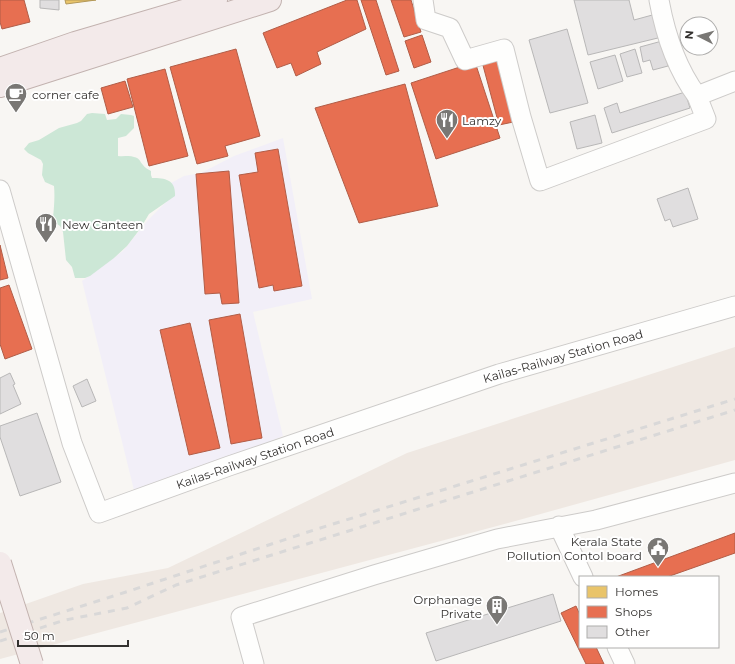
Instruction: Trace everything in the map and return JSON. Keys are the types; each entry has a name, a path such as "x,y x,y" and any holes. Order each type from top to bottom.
{"main road":[{"path":"0,86 270,0"},
{"path":"0,69 75,43 127,28 209,1"},
{"path":"0,563 32,664"}],"street":[{"path":"423,0 426,20 450,28 464,60 504,49 520,117 540,181 706,119 697,96 690,87 672,48 659,0"},
{"path":"697,96 735,81"},
{"name":"Kailas-Railway Station Road","path":"0,190 72,443 99,513 229,466 499,374 735,306"},
{"path":"254,664 241,617 374,575 497,539 596,520 735,483"},
{"path":"559,526 583,576"},
{"path":"617,648 625,664"}],"shaded area":[{"path":"283,138 312,299 253,312 283,436 136,498 82,281 123,251 148,220 169,199 171,183 184,176 201,173 234,156"},
{"path":"735,347 735,460 519,520 0,659 0,613 83,584 168,568 407,453"}],"green space":[{"path":"87,114 105,114 107,120 116,119 121,114 134,116 134,128 126,136 118,138 118,156 138,158 145,167 151,171 152,178 166,179 172,183 174,186 175,196 149,214 127,246 114,258 90,276 85,278 75,278 72,267 66,260 63,232 60,226 54,222 53,218 54,186 45,182 42,175 43,164 41,160 24,149 29,143 39,140 59,128 77,123"}],"building: Homes":[{"path":"65,0 96,0 66,4"}],"building: Shops":[{"path":"0,0 24,0 30,22 2,29 0,22"},
{"path":"347,0 357,0 366,29 317,52 321,64 296,76 291,63 277,68 263,33"},
{"path":"361,0 376,0 399,71 386,75"},
{"path":"391,0 411,0 421,32 404,37"},
{"path":"422,35 431,62 414,68 405,41"},
{"path":"236,49 260,136 225,146 228,156 197,164 170,67"},
{"path":"502,52 518,121 499,125 481,58"},
{"path":"475,62 500,138 436,159 411,83"},
{"path":"165,69 188,156 149,166 127,79"},
{"path":"125,81 133,107 108,114 101,88"},
{"path":"405,84 438,206 359,223 315,108"},
{"path":"278,149 302,286 274,291 273,285 259,288 239,175 258,172 255,153"},
{"path":"229,171 239,303 222,304 220,293 205,294 196,174"},
{"path":"0,245 8,278 0,280"},
{"path":"9,285 32,349 5,359 0,344 0,288"},
{"path":"240,314 262,438 231,444 209,320"},
{"path":"190,323 220,448 189,455 160,330"},
{"path":"735,533 735,553 670,576 619,576"},
{"path":"576,606 579,613 579,648 596,648 604,664 586,664 561,613"}],"building: Other":[{"path":"40,0 59,0 59,10 40,8"},
{"path":"574,0 629,0 634,20 656,14 662,37 588,55"},
{"path":"567,29 588,103 550,113 529,40"},
{"path":"662,41 668,66 653,70 650,60 643,62 640,47"},
{"path":"635,49 642,73 627,77 620,54"},
{"path":"615,55 623,81 598,89 590,62"},
{"path":"685,92 690,108 612,133 604,108 617,103 620,113"},
{"path":"595,115 602,143 577,149 570,122"},
{"path":"688,188 698,219 673,227 670,219 665,221 657,199"},
{"path":"10,373 21,404 0,414 0,378"},
{"path":"87,379 96,401 82,407 73,386"},
{"path":"37,413 61,482 20,496 0,437 0,426"},
{"name":"Orphanage Private","path":"553,594 561,621 436,661 426,633"}],"railway":[{"path":"0,632 317,529 735,399"},
{"path":"0,641 65,620 127,608 176,585 735,410"}],"place":[{"name":"corner cafe","path":"16,114"},
{"name":"Lamzy","path":"447,140"},
{"name":"New Canteen","path":"46,244"},
{"name":"Kerala State Pollution Contol board","path":"658,568"},
{"name":"Orphanage Private","path":"497,626"}]}
